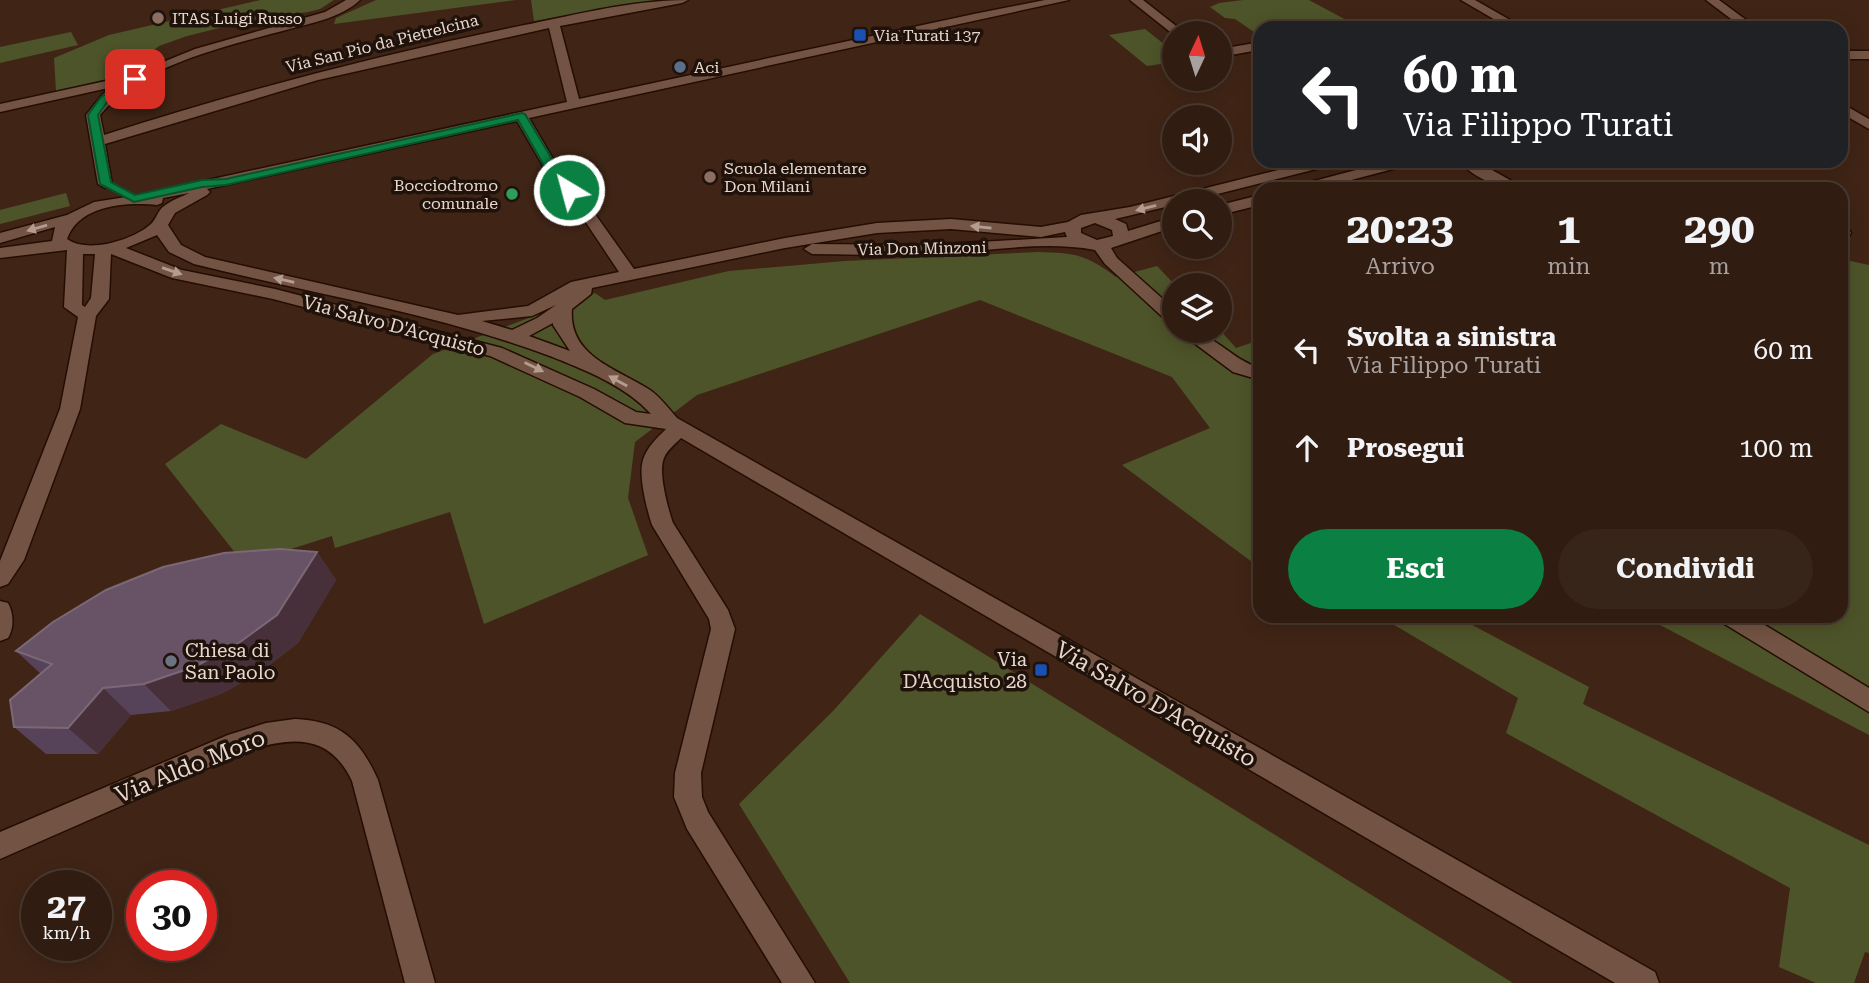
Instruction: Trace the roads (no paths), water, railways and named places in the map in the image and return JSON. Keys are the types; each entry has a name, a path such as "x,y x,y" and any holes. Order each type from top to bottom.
{"street":[{"path":"69,246 59,239 60,232 81,214 105,184 93,115 97,107 135,79 184,57 330,14 354,0"},
{"name":"Via San Pio da Pietrelcina","path":"97,142 239,96 483,36 682,0"},
{"path":"0,238 139,198 202,184 226,182 963,19 1063,0"},
{"path":"1136,0 1164,21"},
{"path":"1467,0 1505,21"},
{"path":"1712,0 1741,21"},
{"path":"553,22 574,105"},
{"path":"1848,44 1869,43"},
{"path":"1232,51 1253,47"},
{"path":"1848,55 1869,55"},
{"path":"0,108 135,79"},
{"path":"1848,108 1869,125"},
{"path":"522,117 553,171 585,209 616,259 630,275"},
{"name":"Via Don Minzoni","path":"532,311 569,290 761,248 877,228 951,225 1041,232 1073,226 1081,220 1130,212 1303,168"},
{"path":"1327,182 1380,168"},
{"path":"1477,168 1500,182"},
{"path":"0,253 69,246 106,248 138,238 185,199 226,182"},
{"path":"105,184 139,198 165,204 164,218"},
{"path":"1232,207 1253,202"},
{"name":"Via Salvo D'Acquisto","path":"164,218 168,244 178,253 200,261 454,319 513,336 588,364 646,396 674,426 1644,983"},
{"path":"1097,218 1120,227 1121,238"},
{"path":"1073,226 1073,234 1092,244 1162,307"},
{"name":"Via Don Minzoni","path":"761,248 928,250 1058,241 1110,244 1162,226"},
{"path":"69,246 73,307 87,315"},
{"path":"0,578 13,560 70,410 87,315 100,299 106,248"},
{"name":"Via Salvo D'Acquisto","path":"106,248 178,274 275,294 496,352 587,393 632,418 674,426"},
{"path":"513,336 542,322 595,283"},
{"path":"564,307 562,325 588,364"},
{"path":"454,319 532,311"},
{"path":"496,352 513,336 532,311"},
{"path":"1205,343 1240,368 1253,372"},
{"path":"674,426 652,462 657,508 663,525 720,617 723,629 688,773 688,797 697,820 800,983"},
{"path":"0,610 0,631"},
{"path":"1742,623 1869,701"},
{"name":"Via Aldo Moro","path":"0,846 263,734 289,729 326,734 350,753 365,780 421,983"}],"place":[{"name":"ITAS Luigi Russo","path":"158,18"},
{"name":"Via Turati 137","path":"860,35"},
{"name":"Aci","path":"680,67"},
{"name":"Scuola elementare Don Milani","path":"710,177"},
{"name":"Bocciodromo comunale","path":"512,194"},
{"name":"Chiesa di San Paolo","path":"171,661"},
{"name":"Via D'Acquisto 28","path":"1041,670"}]}
